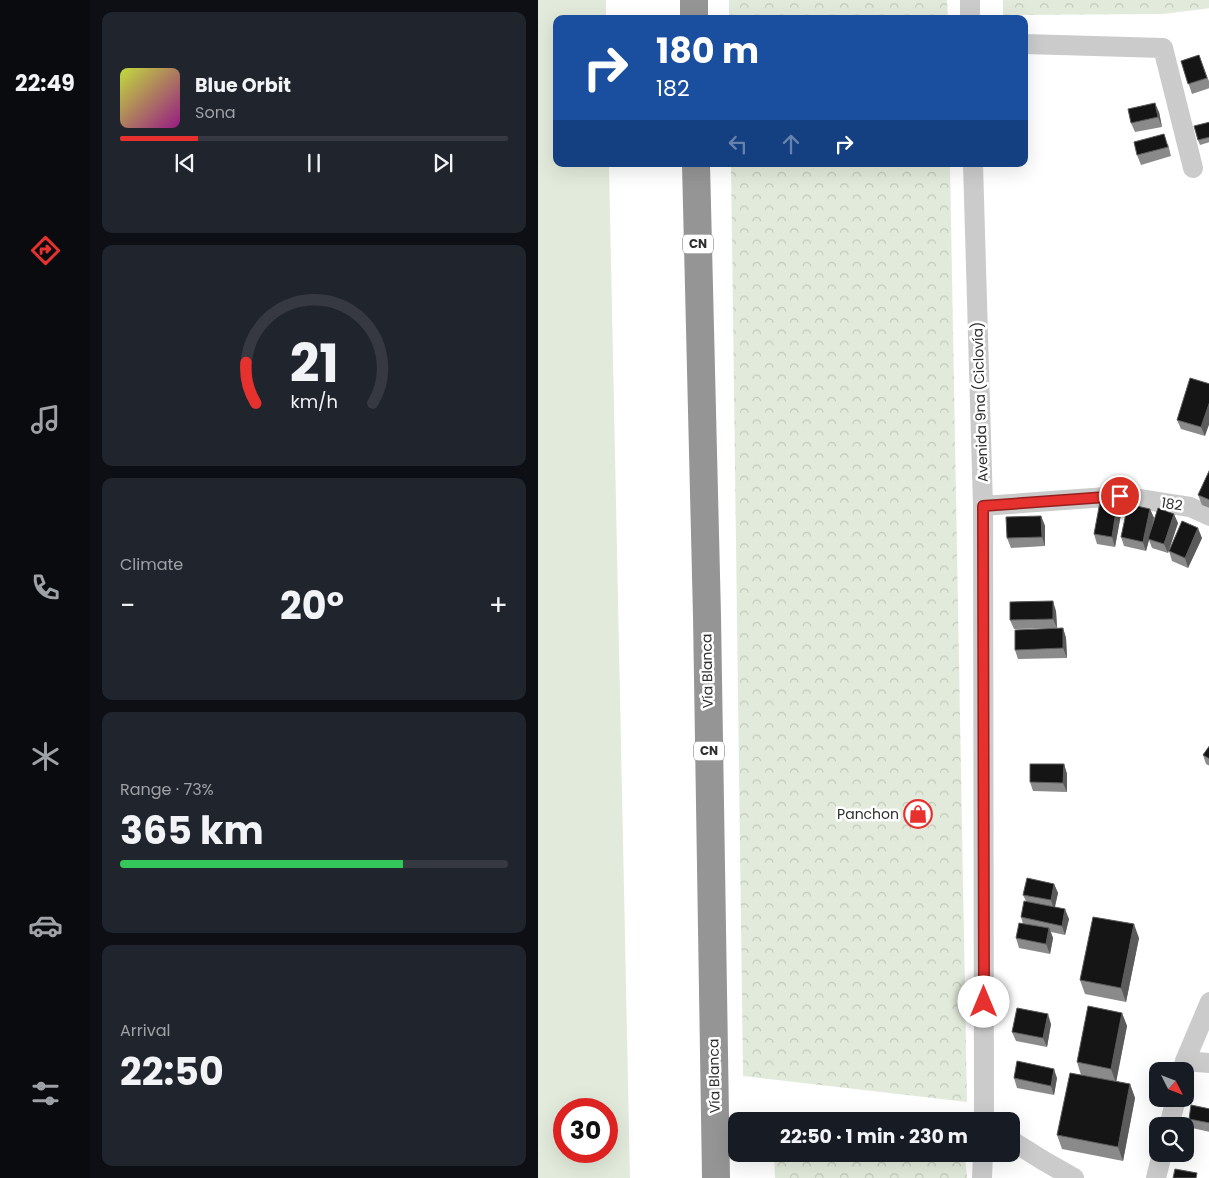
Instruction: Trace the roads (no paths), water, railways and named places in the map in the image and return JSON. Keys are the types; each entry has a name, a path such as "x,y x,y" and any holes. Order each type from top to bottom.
{"highway":[{"path":"694,0 694,15"},
{"name":"Vía Blanca","path":"696,167 707,616 716,1178"}],"street":[{"path":"970,0 970,15"},
{"path":"1028,44 1163,48 1193,168"},
{"name":"Avenida 9na (Ciclovía)","path":"973,167 983,506 984,1112"},
{"name":"182","path":"983,506 1120,496 1190,507 1210,516"},
{"path":"1186,1062 1210,1002"},
{"path":"1194,1065 1210,1063"},
{"path":"1020,1146 1074,1178"},
{"path":"982,1178 983,1162"},
{"path":"1156,1178 1160,1162"}],"place":[{"name":"Panchon","path":"918,814"}]}
